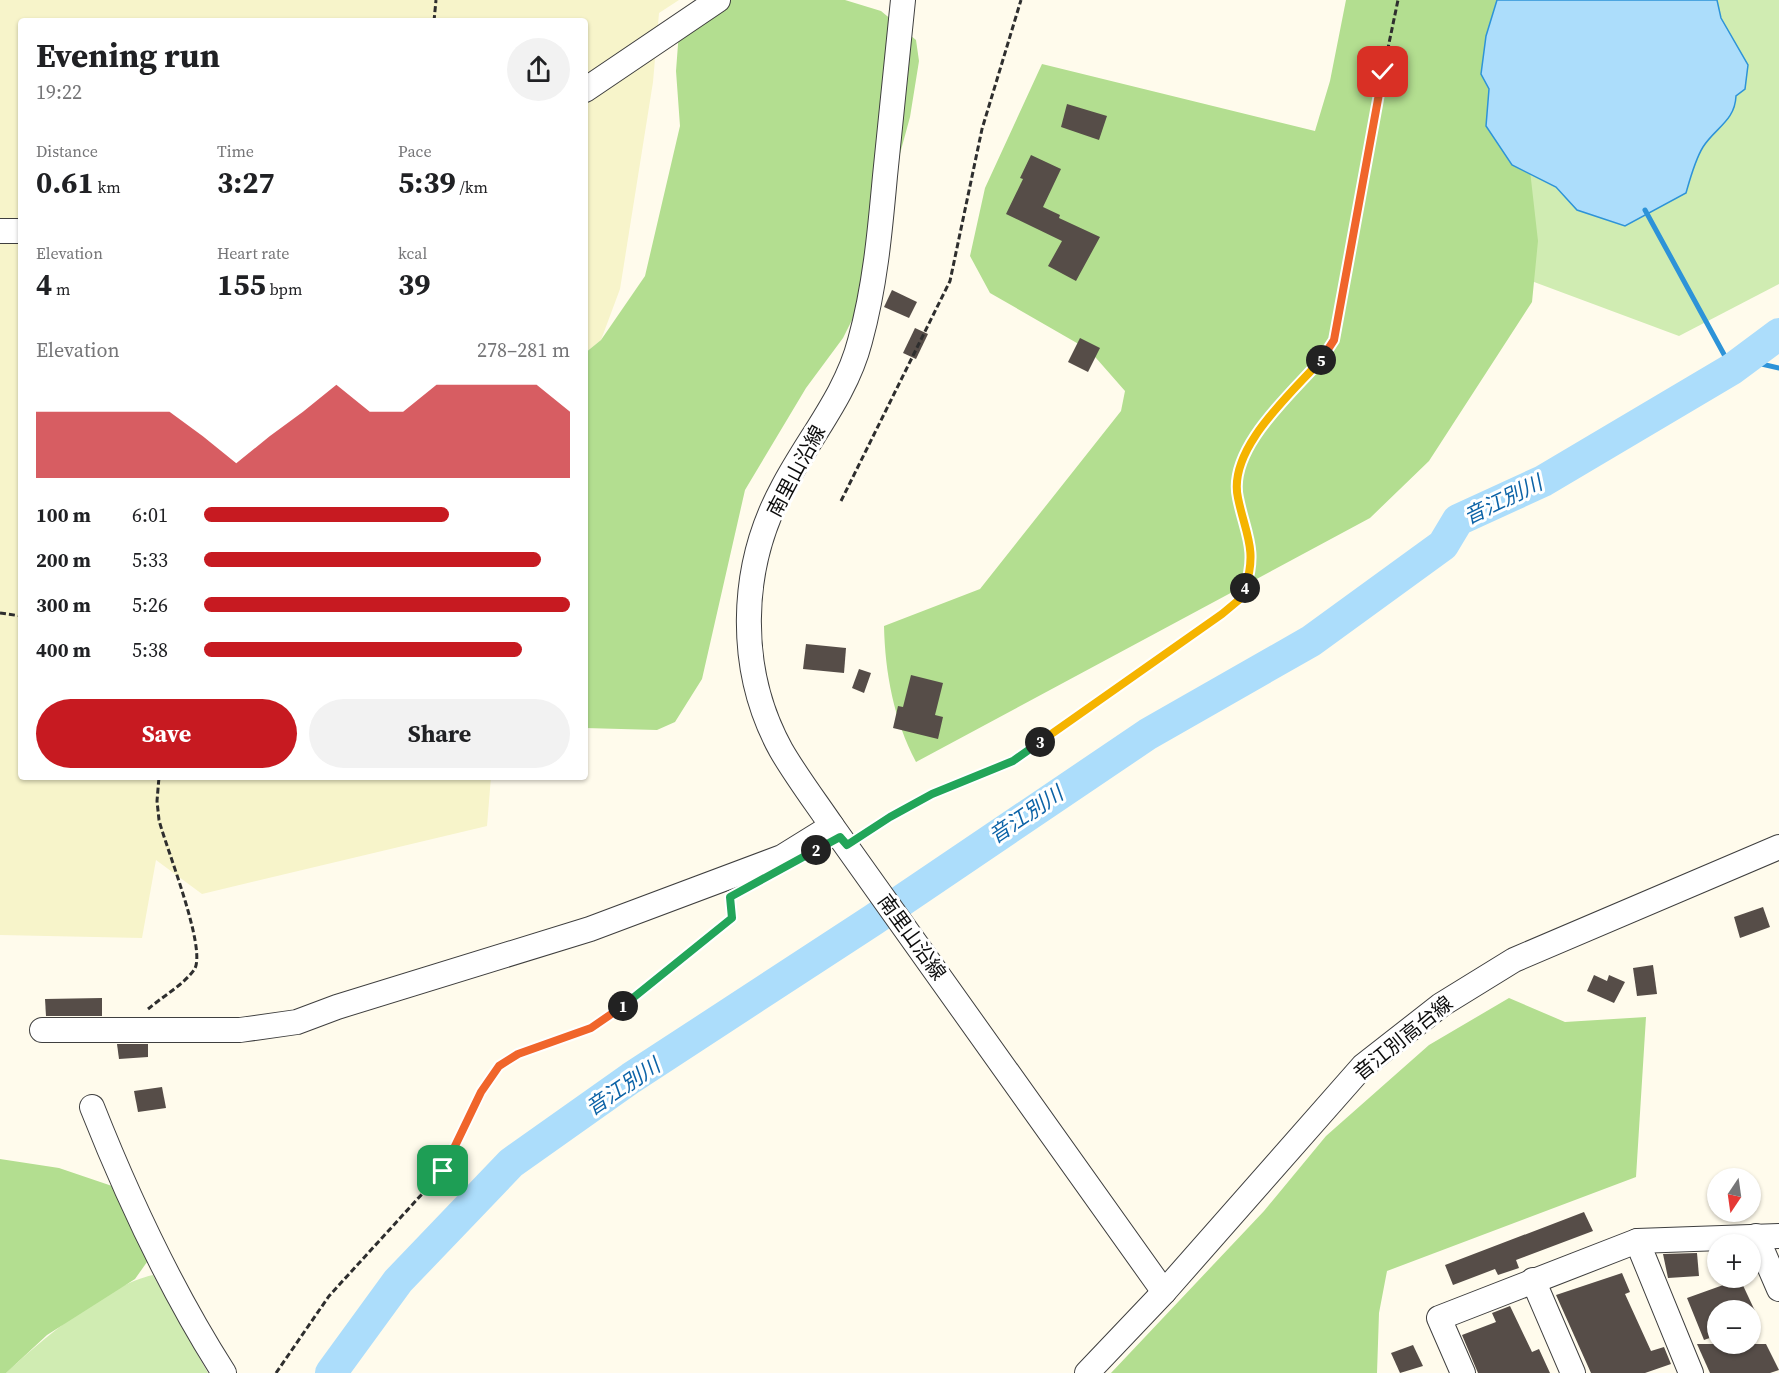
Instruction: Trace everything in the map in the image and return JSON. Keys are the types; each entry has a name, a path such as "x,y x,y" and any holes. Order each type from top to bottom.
{"street":[{"path":"588,88 718,0"},
{"name":"南里山沿線","path":"903,0 877,260 860,343 834,402 781,490 760,542 748,600 750,654 762,703 781,749 863,871 1164,1292"},
{"path":"0,231 18,231"},
{"path":"42,1030 240,1030 297,1022 336,1007 601,925 782,857 832,826"},
{"name":"音江別高台線","path":"1087,1373 1164,1292 1363,1066 1441,1005 1514,960 1779,847"},
{"path":"92,1107 121,1181 201,1337 224,1373"},
{"path":"1463,1373 1439,1318 1637,1241 1768,1236 1779,1289"},
{"path":"1637,1241 1691,1373"},
{"path":"1533,1280 1573,1373"}],"path":[{"path":"434,18 436,0"},
{"path":"841,501 950,281 982,129 1021,0"},
{"path":"847,845 890,817 932,794 1013,761 1240,599 1250,572 1252,550 1237,496 1239,472 1244,455 1257,433 1323,357 1334,340 1368,144 1398,0"},
{"path":"0,613 18,615"},
{"path":"141,1030 135,1020 194,970 199,956 195,935 159,820 157,801 159,780"},
{"path":"276,1373 330,1296 443,1171 481,1092 499,1066 518,1054 591,1028 604,1021 732,918 730,897 740,892"}],"shaded area":[{"path":"0,0 679,0 659,13 653,82 620,289 601,340 588,351 588,18 18,18 18,780 491,780 487,826 202,894 156,860 142,938 0,935"}],"green space":[{"path":"716,0 845,0 881,11 916,40 919,61 910,117 858,308 843,338 806,388 745,490 702,679 675,722 657,730 588,728 588,351 601,340 645,276 680,126 676,71 680,18"},
{"path":"1346,0 1498,0 1527,144 1538,241 1532,302 1429,461 1370,518 916,762 902,730 892,696 886,661 884,626 980,589 1121,411 1125,391 1089,350 990,293 970,256 985,188 1042,64 1315,131 1330,81"},
{"path":"1417,0 1779,0 1779,284 1679,336 1499,269"},
{"path":"1509,998 1565,1022 1646,1017 1636,1177 1387,1271 1379,1313 1377,1373 1111,1373 1264,1211 1326,1136 1429,1045"},
{"path":"0,1159 59,1168 115,1187 152,1255 135,1279 47,1335 6,1373 0,1373"},
{"path":"153,1275 208,1373 6,1373 75,1315 115,1290"}],"water":[{"path":"1497,0 1717,0 1721,18 1748,65 1745,89 1736,96 1735,105 1728,118 1703,147 1686,193 1625,226 1577,210 1556,187 1512,165 1486,126 1489,89 1481,74 1486,36"}],"building":[{"path":"1067,104 1107,116 1099,140 1061,127"},
{"path":"1031,155 1061,169 1043,207 1060,215 1059,218 1100,237 1076,281 1048,266 1062,241 1006,214 1023,179 1020,178"},
{"path":"892,290 917,302 909,318 884,307"},
{"path":"915,328 928,334 916,359 903,353"},
{"path":"1080,338 1100,348 1088,372 1068,362"},
{"path":"806,644 846,648 844,673 803,669"},
{"path":"859,669 871,673 864,693 852,688"},
{"path":"911,675 943,683 935,715 943,717 938,739 893,728 898,706 903,707"},
{"path":"1763,907 1770,927 1740,938 1734,917"},
{"path":"1653,965 1657,994 1637,996 1633,968"},
{"path":"1594,975 1607,981 1609,975 1625,982 1614,1003 1587,991"},
{"path":"102,998 102,1016 46,1016 45,999"},
{"path":"117,1044 148,1044 148,1057 119,1059"},
{"path":"162,1087 166,1108 138,1112 134,1091"},
{"path":"1584,1212 1593,1231 1516,1260 1519,1268 1498,1275 1495,1269 1453,1285 1445,1265"},
{"path":"1697,1253 1699,1276 1668,1278 1663,1254"},
{"path":"1622,1273 1630,1292 1625,1294 1651,1351 1664,1347 1671,1364 1645,1373 1591,1373 1556,1295"},
{"path":"1715,1288 1744,1288 1750,1300 1707,1300 1707,1339 1704,1340 1687,1298"},
{"path":"1510,1306 1532,1352 1539,1349 1550,1373 1478,1373 1462,1335 1496,1322 1492,1313"},
{"path":"1697,1344 1707,1344 1707,1354 1761,1354 1761,1344 1766,1344 1779,1370 1770,1373 1710,1373"},
{"path":"1413,1345 1423,1366 1400,1373 1391,1353"}],"waterway":[{"path":"1645,210 1732,369"},
{"name":"音江別川","path":"331,1373 398,1281 511,1163 631,1078 873,920 1148,734 1311,641 1443,545 1458,520 1543,481 1732,369 1779,334"},
{"path":"1744,360 1779,368"}],"route":[{"path":"443,1171 481,1092 499,1066 518,1054 591,1028 604,1021 732,918 730,897 840,837 847,845 890,817 932,794 1013,761 1240,599 1250,572 1252,550 1237,496 1239,472 1244,455 1257,433 1323,357 1334,340 1368,144 1383,72"}]}
